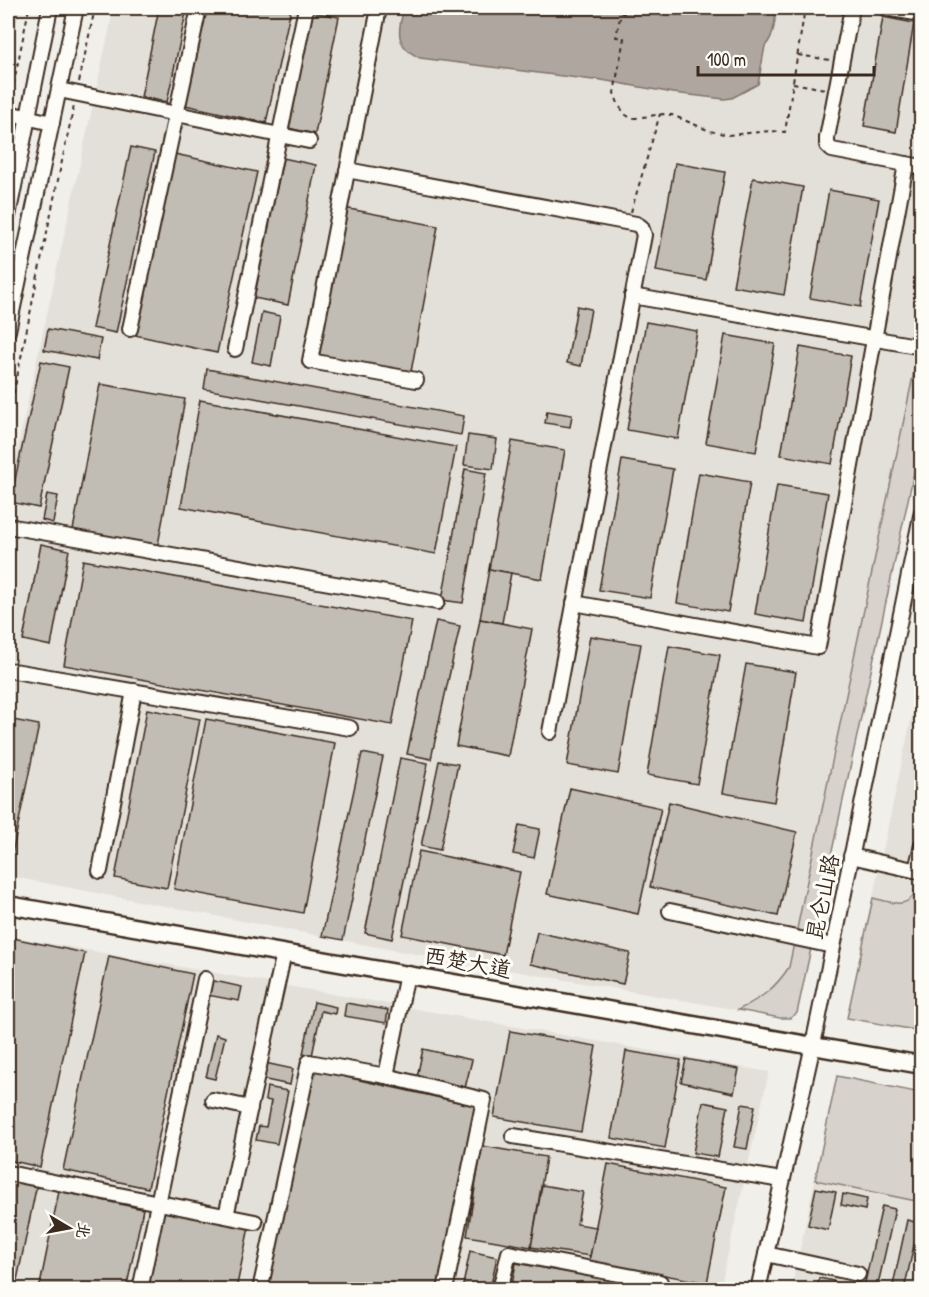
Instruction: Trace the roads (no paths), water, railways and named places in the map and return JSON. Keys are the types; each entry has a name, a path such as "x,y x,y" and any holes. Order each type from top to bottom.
{"main road":[{"name":"西楚大道","path":"8,904 921,1065"}],"street":[{"path":"8,216 10,192 29,118 50,8"},
{"path":"8,331 76,8"},
{"path":"130,329 199,8"},
{"path":"235,349 306,8"},
{"path":"379,8 310,362 416,381"},
{"path":"852,8 827,145 832,150 921,167"},
{"path":"885,8 921,14"},
{"path":"59,90 309,141"},
{"path":"8,113 52,123"},
{"path":"574,603 818,647 906,164"},
{"path":"347,170 628,222 641,227 644,235 549,732"},
{"path":"10,192 36,198"},
{"path":"632,296 921,347"},
{"name":"昆仑山路","path":"758,1290 813,1045 921,511"},
{"path":"8,526 437,602"},
{"path":"8,670 350,728"},
{"path":"100,871 134,691"},
{"path":"851,856 919,871 921,844"},
{"path":"670,911 833,946"},
{"path":"226,1216 284,953"},
{"path":"386,1076 407,974"},
{"path":"140,1290 205,979"},
{"path":"260,1290 309,1062 386,1076 484,1100 444,1290"},
{"path":"213,1100 250,1107"},
{"path":"513,1136 783,1180"},
{"path":"8,1173 255,1222"},
{"path":"500,1290 508,1253 660,1282 658,1290"},
{"path":"766,1254 858,1274"}]}
